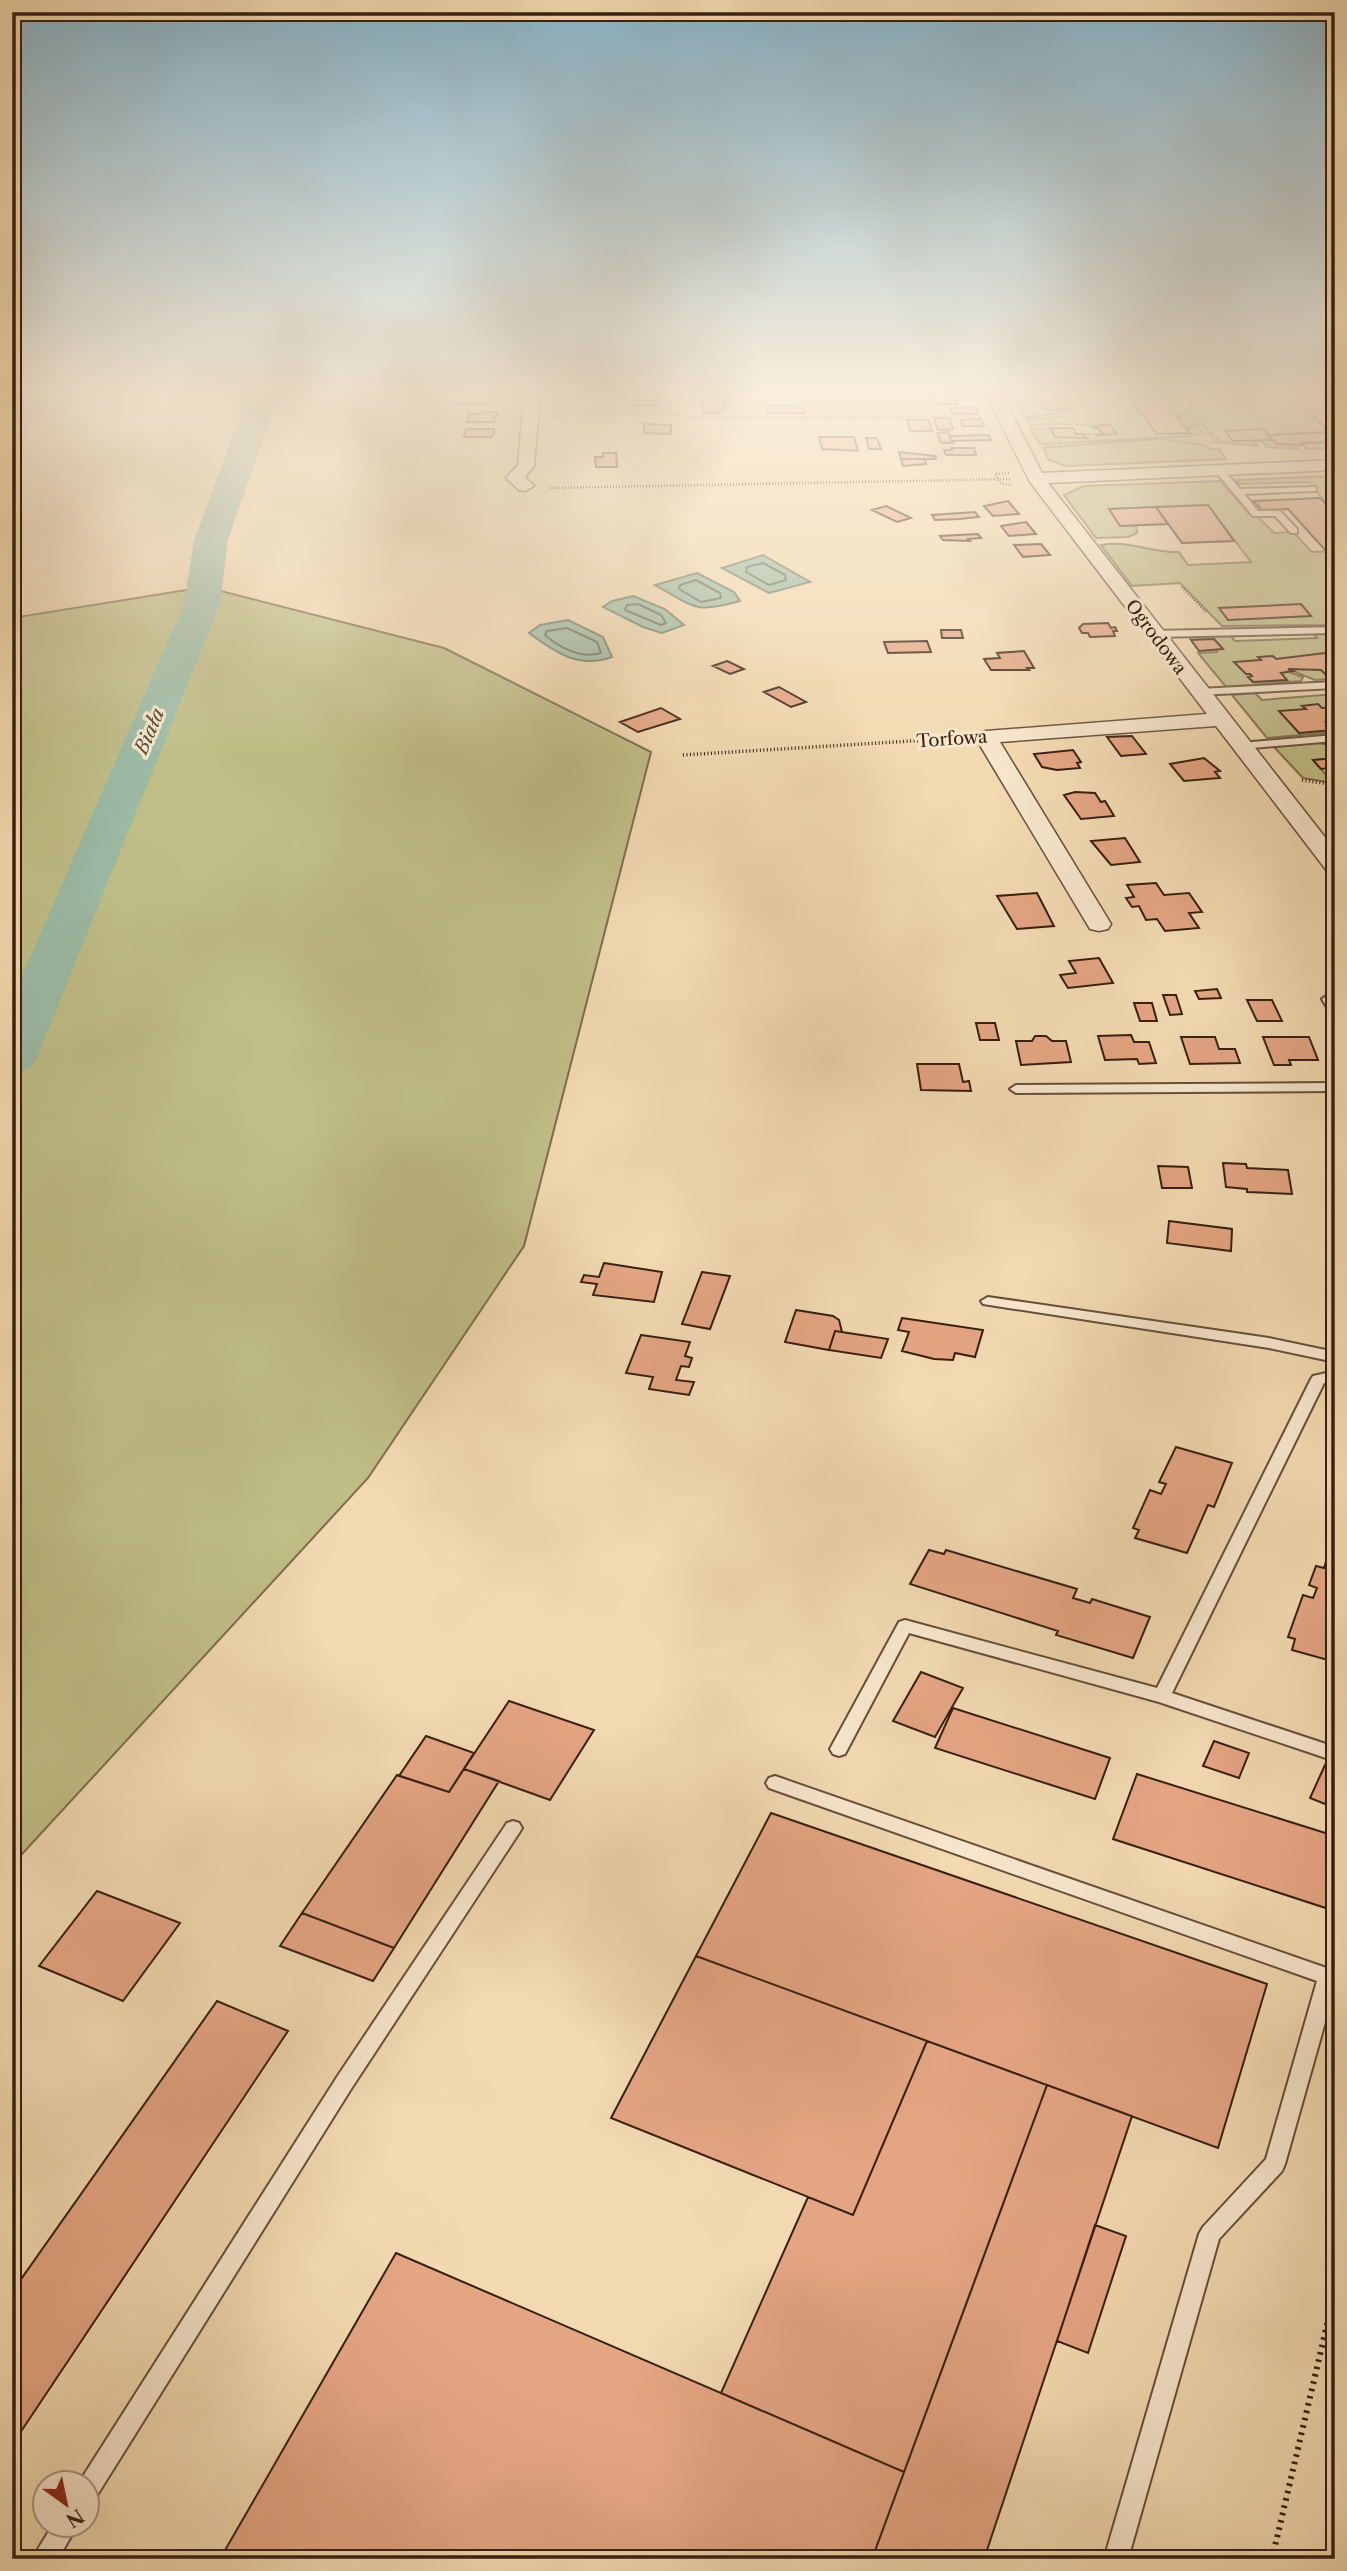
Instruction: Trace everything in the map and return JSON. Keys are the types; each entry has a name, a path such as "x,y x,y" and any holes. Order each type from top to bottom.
{"street":[{"name":"Ogrodowa","path":"1065,516 1335,866"},
{"name":"Torfowa","path":"986,737 1220,719"},
{"path":"986,737 1099,924"}],"lane":[{"path":"1280,516 1294,531"},
{"path":"1154,634 1335,630"},
{"path":"1199,692 1335,685"},
{"path":"1241,746 1335,737"},
{"path":"1335,999 1328,999 1335,1011"},
{"path":"1016,1089 1335,1087"},
{"path":"988,1301 1269,1343 1335,1357"},
{"path":"1162,1696 1318,1379 1335,1376"},
{"path":"839,1749 905,1626 1162,1696 1335,1754"},
{"path":"775,1783 1331,1978 1275,2164 1210,2234 1116,2559"},
{"path":"100,2470 344,2083 513,1828"},
{"path":"44,2559 56,2540"}],"path":[{"name":"Torfowa","path":"683,755 986,737"},
{"path":"1301,780 1335,785"},
{"path":"1272,2559 1335,2291"}],"shaded area":[{"path":"1080,516 1121,516 1136,525 1137,533 1128,537 1096,538"},
{"path":"1216,516 1257,516 1274,533 1293,532 1312,552 1335,551 1335,625 1222,626 1180,583 1132,586 1101,545 1121,544 1179,552 1188,565 1251,562"},
{"path":"205,587 444,648 651,752 524,1246 368,1478 12,1865 12,618"},
{"path":"1313,633 1335,634 1335,674 1326,674 1330,679 1315,680 1293,671 1291,673 1303,677 1301,681 1226,687 1198,653 1217,652 1216,649 1222,648 1214,639 1191,640 1188,636 1229,634 1235,641 1317,638"},
{"path":"1255,693 1262,700 1335,694 1334,732 1267,738 1232,695"},
{"path":"1316,742 1335,747 1335,758 1313,760 1333,783 1303,778 1274,747"}],"water":[{"path":"763,555 810,582 769,593 722,568"},
{"path":"697,573 734,592 740,601 713,607 695,606 655,585"},
{"path":"633,596 665,609 684,625 662,633 643,627 603,607 612,601"},
{"path":"568,620 603,637 612,657 578,660 558,653 529,633 540,625"}],"building":[{"path":"884,516 911,518 897,522"},
{"path":"933,516 979,517 959,519 935,520"},
{"path":"1114,516 1162,516 1168,524 1120,526"},
{"path":"1162,516 1216,516 1234,541 1182,543"},
{"path":"1294,516 1335,516 1335,551 1326,551"},
{"path":"1026,522 1036,534 1009,536 1001,526"},
{"path":"978,534 981,538 968,539 970,541 943,540 940,536"},
{"path":"1041,544 1050,555 1023,557 1014,545"},
{"path":"1301,604 1311,616 1228,620 1219,608"},
{"path":"1108,623 1111,628 1115,627 1115,636 1090,637 1079,628 1083,624"},
{"path":"941,630 961,630 963,638 942,638"},
{"path":"1214,639 1223,649 1199,651 1191,640"},
{"path":"927,641 931,652 888,653 884,642"},
{"path":"1024,651 1034,668 991,670 984,659 1000,658 997,653"},
{"path":"1335,654 1335,669 1331,669 1335,674 1325,674 1321,670 1288,669 1293,671 1281,673 1287,680 1253,682 1248,677 1252,676 1246,674 1234,662 1261,660 1258,657 1273,656 1276,659"},
{"path":"727,661 744,669 730,674 713,666"},
{"path":"779,687 806,702 791,707 764,692"},
{"path":"1318,704 1322,708 1335,707 1334,722 1326,722 1334,730 1299,733 1279,711 1306,709 1302,706"},
{"path":"661,708 680,719 638,732 620,722"},
{"path":"1132,736 1146,754 1121,756 1107,737"},
{"path":"1073,750 1081,762 1077,763 1080,768 1057,770 1042,767 1034,754"},
{"path":"1204,758 1220,771 1215,772 1220,778 1184,781 1170,764"},
{"path":"1335,758 1335,775 1329,768 1321,769 1313,760"},
{"path":"1075,792 1095,793 1101,802 1105,801 1114,816 1081,819 1064,795"},
{"path":"1125,838 1140,862 1111,865 1091,841"},
{"path":"1156,883 1164,895 1189,893 1202,912 1189,913 1199,928 1165,931 1157,919 1146,920 1139,906 1132,907 1126,898 1134,897 1127,885"},
{"path":"1037,893 1054,926 1017,929 997,896"},
{"path":"1099,958 1113,983 1068,988 1060,975 1076,973 1069,961"},
{"path":"1217,989 1221,998 1199,999 1195,991"},
{"path":"1163,995 1176,995 1182,1014 1170,1015"},
{"path":"1247,1000 1272,1000 1282,1021 1257,1021"},
{"path":"1134,1003 1152,1003 1157,1021 1140,1021"},
{"path":"976,1023 995,1023 999,1040 980,1040"},
{"path":"1131,1035 1134,1042 1149,1042 1156,1063 1139,1064 1137,1059 1105,1060 1098,1036"},
{"path":"1035,1036 1046,1036 1052,1041 1066,1041 1071,1062 1021,1065 1016,1041 1032,1041"},
{"path":"1181,1037 1215,1037 1219,1049 1235,1049 1240,1063 1190,1064"},
{"path":"1263,1037 1309,1037 1318,1060 1289,1060 1291,1065 1274,1065"},
{"path":"917,1064 959,1064 963,1082 969,1081 971,1091 921,1090"},
{"path":"1223,1163 1246,1164 1247,1168 1288,1170 1292,1194 1247,1192 1247,1189 1226,1187"},
{"path":"1158,1166 1188,1167 1192,1188 1162,1188"},
{"path":"1169,1221 1232,1229 1231,1251 1167,1243"},
{"path":"604,1263 662,1272 654,1302 593,1295 597,1284 581,1282 584,1275 599,1277"},
{"path":"702,1272 730,1276 710,1329 682,1324"},
{"path":"796,1310 833,1316 839,1320 842,1332 835,1331 829,1350 785,1342"},
{"path":"902,1318 983,1330 975,1357 955,1353 953,1360 934,1359 902,1351 909,1332 898,1330"},
{"path":"835,1331 888,1339 881,1358 829,1350"},
{"path":"641,1335 690,1342 685,1356 692,1358 689,1367 681,1366 676,1380 694,1382 689,1395 649,1389 653,1377 626,1373"},
{"path":"1176,1447 1232,1463 1214,1507 1208,1505 1187,1553 1135,1538 1139,1530 1133,1528 1150,1490 1161,1494 1166,1484 1159,1482"},
{"path":"1330,1549 1335,1550 1335,1662 1292,1650 1295,1639 1288,1637 1303,1595 1313,1598 1317,1588 1309,1585 1316,1566 1324,1568"},
{"path":"929,1550 944,1554 946,1550 1077,1589 1073,1598 1090,1603 1092,1599 1150,1617 1133,1658 1056,1635 1058,1631 910,1584"},
{"path":"921,1672 963,1688 935,1737 893,1721"},
{"path":"509,1701 594,1730 550,1800 464,1769"},
{"path":"953,1708 1110,1758 1095,1799 935,1748"},
{"path":"426,1736 474,1753 449,1792 399,1776"},
{"path":"1214,1741 1249,1753 1239,1778 1203,1766"},
{"path":"1325,1765 1335,1768 1335,1808 1310,1798"},
{"path":"464,1769 499,1781 394,1948 302,1913 397,1775 449,1792"},
{"path":"1137,1774 1335,1836 1335,1911 1113,1839"},
{"path":"771,1813 1267,1984 1218,2148 696,1956"},
{"path":"97,1891 180,1923 123,2001 39,1966"},
{"path":"302,1913 394,1948 373,1981 280,1946"},
{"path":"696,1956 927,2041 853,2215 611,2118"},
{"path":"217,2001 288,2031 12,2445 12,2292"},
{"path":"927,2041 1047,2085 904,2472 721,2393 808,2197 853,2215"},
{"path":"1047,2085 1132,2116 984,2559 872,2559"},
{"path":"1095,2225 1126,2236 1088,2353 1057,2341"},
{"path":"396,2253 904,2472 872,2559 220,2559"}],"waterway":[{"name":"Biała","path":"12,1058 202,604 211,540 220,516"}]}
